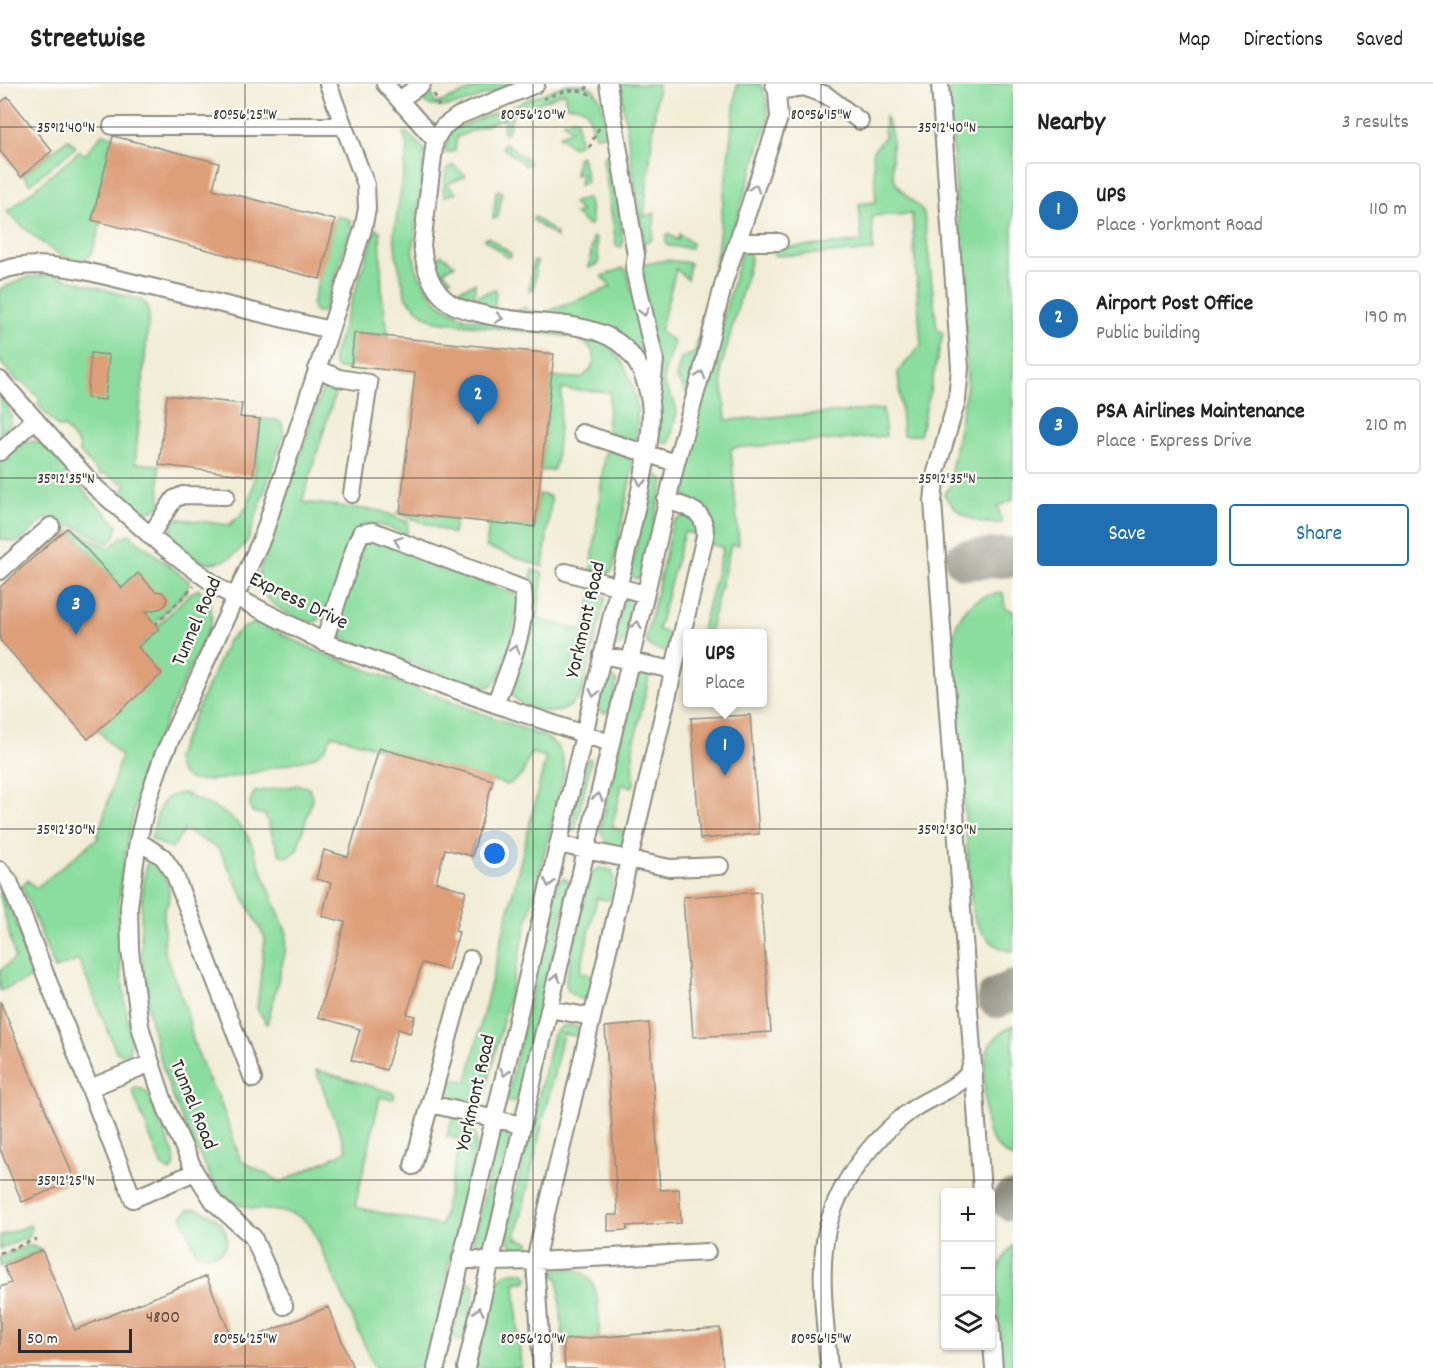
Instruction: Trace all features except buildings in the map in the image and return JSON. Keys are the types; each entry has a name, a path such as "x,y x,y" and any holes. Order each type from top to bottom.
{"street":[{"name":"Tunnel Road","path":"284,1306 253,1237 214,1202 198,1178 166,1108 140,1026 130,950 129,906 138,841 148,799 163,756 263,536 363,229 368,197 366,185 328,84"},
{"path":"385,84 435,140"},
{"name":"Yorkmont Road","path":"435,1368 618,587 646,453 650,403 640,367 626,349 610,335 589,329 495,318 464,310 445,299 426,270 422,245 435,140 446,124 458,116 536,84"},
{"path":"608,84 636,255 634,270 655,360 650,403"},
{"path":"940,84 960,368 957,400 936,472 933,501 981,1188"},
{"path":"466,1368 666,500 724,282 779,118 775,87 804,87 826,95 860,121"},
{"path":"399,100 410,90 428,89"},
{"path":"112,126 344,126"},
{"path":"738,242 779,242"},
{"path":"0,272 10,268 48,264 330,330"},
{"path":"316,369 339,378 369,384 352,494"},
{"name":"Express Drive","path":"0,380 95,487 150,536 204,577 235,596 324,642 610,743"},
{"path":"0,452 35,419"},
{"path":"582,433 676,463"},
{"path":"150,536 174,499 183,495 226,496"},
{"path":"542,1368 535,1261 705,536 705,523 697,511 666,500"},
{"path":"2,565 51,526"},
{"path":"324,642 356,544 361,533 373,531 523,589 525,602 518,638 495,704"},
{"path":"566,572 644,594"},
{"path":"602,656 673,670"},
{"path":"138,841 164,857 174,873 254,1079"},
{"path":"558,844 670,868 720,866"},
{"path":"0,870 9,881 133,1199 198,1178"},
{"path":"413,1166 470,958"},
{"path":"549,1009 592,1017"},
{"path":"829,1368 823,1284 824,1247 831,1216 852,1172 870,1146 924,1101 955,1085 967,1075 972,1062"},
{"path":"90,1088 151,1064"},
{"path":"430,1104 522,1125"},
{"path":"461,1258 491,1262 535,1261 707,1252"},
{"path":"992,1350 994,1368"}],"path":[{"path":"585,90 590,84"},
{"path":"534,102 576,87 585,90 596,102"},
{"path":"428,89 446,124"},
{"path":"589,148 600,126"},
{"path":"155,625 204,577"},
{"path":"0,1253 37,1239"}],"green space":[{"path":"487,84 511,84 478,98 453,105 431,106 422,101 431,93 436,104"},
{"path":"567,84 586,84 596,93 603,111 605,135 595,136 588,113 581,107 566,106 565,92 512,114 509,130 506,133 503,132 504,118 457,137 455,151 445,153 448,135 454,129"},
{"path":"620,84 658,84 644,216 655,213 652,239 648,242 645,242 643,237"},
{"path":"737,84 761,84 767,101 768,120 715,286 689,394 687,394 676,377 681,358 695,353 717,253"},
{"path":"948,84 1013,84 1013,500 998,506 1002,523 976,521 968,518 949,502 944,494 950,487 950,476 967,385 965,312"},
{"path":"885,117 891,132 892,170 896,183 924,214 937,329 943,333 920,435 903,435 898,372 921,345 912,214 872,216 873,251 775,256 768,249 862,242 859,204 876,202 873,151 884,138"},
{"path":"573,118 577,120 580,143 573,147 559,136 572,130 563,122"},
{"path":"406,132 425,150 413,249 416,268 428,291 440,304 464,318 590,334 603,341 615,353 629,375 636,401 636,440 607,431 610,392 562,389 556,463 553,470 541,471 551,377 581,378 592,366 594,355 591,350 573,337 436,321 426,316 406,298 396,254 394,233 408,147 403,133"},
{"path":"102,134 114,136 92,220 101,222 91,254 83,260 73,260 48,247 7,212 80,151 85,155"},
{"path":"68,139 76,147 30,184 23,175"},
{"path":"504,144 529,161 529,164 525,165 502,147"},
{"path":"608,155 610,159 623,240 622,247 617,247 616,243 603,158"},
{"path":"582,156 587,182 579,185 581,173 575,175 577,158"},
{"path":"453,165 466,176 447,184 456,193 445,196 443,190 446,170"},
{"path":"496,191 502,192 498,217 493,219"},
{"path":"585,198 589,200 592,223 588,225 575,214 581,212 573,203"},
{"path":"336,216 351,220 351,228 325,308 323,312 315,312 312,305"},
{"path":"535,217 557,234 557,238 534,221"},
{"path":"376,229 380,231 382,297 389,336 355,333 351,366 347,369 338,369 333,362 334,353"},
{"path":"668,234 678,240 679,234 692,243 691,248 668,246 666,236"},
{"path":"488,237 511,254 511,257 507,257 485,240"},
{"path":"593,237 596,238 599,263 589,268"},
{"path":"749,251 751,259 721,368 726,420 883,409 886,436 731,448 739,545 731,545 710,629 702,629 723,548 711,544 713,532 711,514 687,497 681,482 741,253"},
{"path":"442,255 455,265 443,271 451,279 444,282 435,265 436,258"},
{"path":"666,260 690,263 687,279 676,269 660,332 674,341 664,374 664,384 674,401 677,412 668,444 658,441 659,388 641,265"},
{"path":"536,261 534,288 529,291 533,262"},
{"path":"623,268 627,271 648,362 646,364 631,344 512,312 525,307 536,316 611,287 602,276"},
{"path":"54,275 141,300 147,305 149,315 135,463 159,465 160,506 150,511 136,511 122,498 126,484 105,474 100,475 79,451 80,446 64,427 59,428 38,405 40,399 23,382 18,382 0,362 0,289 28,277"},
{"path":"475,283 474,297 496,289 495,306 485,308 456,294 456,291"},
{"path":"330,387 335,394 302,502 381,511 408,522 407,535 378,525 360,526 327,610 319,619 310,622 290,615 272,603 261,587 259,573 322,391"},
{"path":"0,397 8,408 11,418 5,433 0,438"},
{"path":"260,419 277,420 282,423 284,434 248,540 227,559 214,563 199,560 174,540 171,529 175,518 229,525 242,513 248,504 253,484"},
{"path":"32,441 48,449 90,498 118,525 115,536 109,543 72,525 61,533 47,517 20,541 0,539 0,463 19,446"},
{"path":"609,450 631,459 633,464 613,569 603,574 591,572 605,453"},
{"path":"659,475 664,481 641,576 635,579 630,573 652,478"},
{"path":"539,494 549,496 551,501 543,567 486,547 489,522 535,527"},
{"path":"396,512 456,519 453,534"},
{"path":"685,516 695,521 698,534 684,532 658,630 669,633 667,649 664,651 650,646 646,639 672,525 675,520"},
{"path":"73,530 110,548 120,538 129,534 189,581 187,590 154,624 71,532"},
{"path":"373,539 519,596 507,657 498,679 492,685 474,686 342,638 336,627 364,540"},
{"path":"532,570 543,573 538,619 584,631 592,592 606,597 582,693 570,706 558,711 532,709 517,700 509,687 526,626"},
{"path":"199,589 210,605 211,624 172,706 151,757 132,819 124,861 118,941 131,1043 129,1051 125,1054 118,1053 79,960 55,969 22,886 27,880 36,888 99,837 96,833 100,829 121,756 98,730 138,647 158,629 157,627 189,594"},
{"path":"1003,592 1005,608 1013,611 1013,952 998,947 987,938 978,926 972,911 952,644 957,623 967,608 983,597"},
{"path":"627,597 634,599 635,603 627,638 619,647 613,643 624,599"},
{"path":"258,623 317,651 545,737 560,752 564,773 485,1094 477,1102 459,1098 444,1087 446,1079 467,1081 546,757 531,753 522,775 508,785 332,735 325,749 314,757 232,777 200,781 190,779 179,770 176,757 228,641 241,629"},
{"path":"650,673 633,748 634,785 632,787 622,785 612,827 624,831 622,845 619,848 606,842 600,830 634,684 637,678"},
{"path":"611,677 617,683 610,709 602,713 598,707 605,680"},
{"path":"590,758 575,830 572,832 570,828 586,760"},
{"path":"299,785 309,789 312,800 297,850 289,856 280,855 265,815 252,812 250,802 255,792"},
{"path":"183,793 229,816 243,829 249,838 287,934 285,953 267,1024 257,1009 265,938 218,848 184,830 172,849 151,839 163,803 174,795"},
{"path":"151,862 162,870 169,888 169,901 164,910 164,950 187,1012 193,1041 209,1081 219,1098 241,1161 281,1182 347,1151 316,1070 394,1093 395,1097 391,1099 380,1097 355,1207 441,1226 461,1140 447,1136 453,1115 471,1126 475,1134 476,1146 425,1368 375,1368 311,1226 291,1214 246,1207 235,1202 220,1191 210,1175 182,1119 168,1084 149,1012 141,939 146,865"},
{"path":"600,868 612,870 614,877 610,898 607,900 597,898 580,972 597,977 593,997 583,1000 571,993 566,979 590,875"},
{"path":"563,878 570,882 520,1096 517,1101 509,1102 507,1098 557,884"},
{"path":"0,884 37,976 0,991 0,971 15,958 0,895"},
{"path":"1013,1025 1013,1158 998,1147 990,1135 985,1114 984,1089 985,1064 989,1047 996,1037"},
{"path":"562,1026 577,1027 579,1032 575,1036 563,1034 516,1238 529,1242 529,1248 525,1251 509,1243 508,1224 553,1035"},
{"path":"137,1087 147,1092 174,1154 175,1162 170,1172 162,1167 133,1093 133,1089"},
{"path":"506,1134 510,1141 485,1245 477,1247 473,1241 498,1138"},
{"path":"196,1209 210,1214 220,1222 225,1231 227,1240 218,1253 209,1255 196,1253 182,1217 188,1210"},
{"path":"30,1225 32,1229 27,1238 0,1249 0,1236"},
{"path":"29,1245 42,1250 0,1267 0,1257"},
{"path":"1013,1245 1013,1368 1002,1368 996,1276 1002,1260"},
{"path":"574,1269 590,1279 594,1287 598,1307 599,1337 563,1340 558,1277 544,1276 544,1271"},
{"path":"525,1272 528,1278 527,1281 515,1283 521,1368 475,1368 496,1282 507,1273"},
{"path":"471,1282 475,1290 464,1337 460,1341 456,1340 453,1334 463,1286"}],"taxiway":[{"path":"965,560 1013,557"},
{"path":"997,998 1013,990"}],"place":[{"name":"Airport Post Office","path":"478,425"},
{"name":"PSA Airlines Maintenance","path":"76,635"},
{"name":"UPS","path":"725,776"}]}
